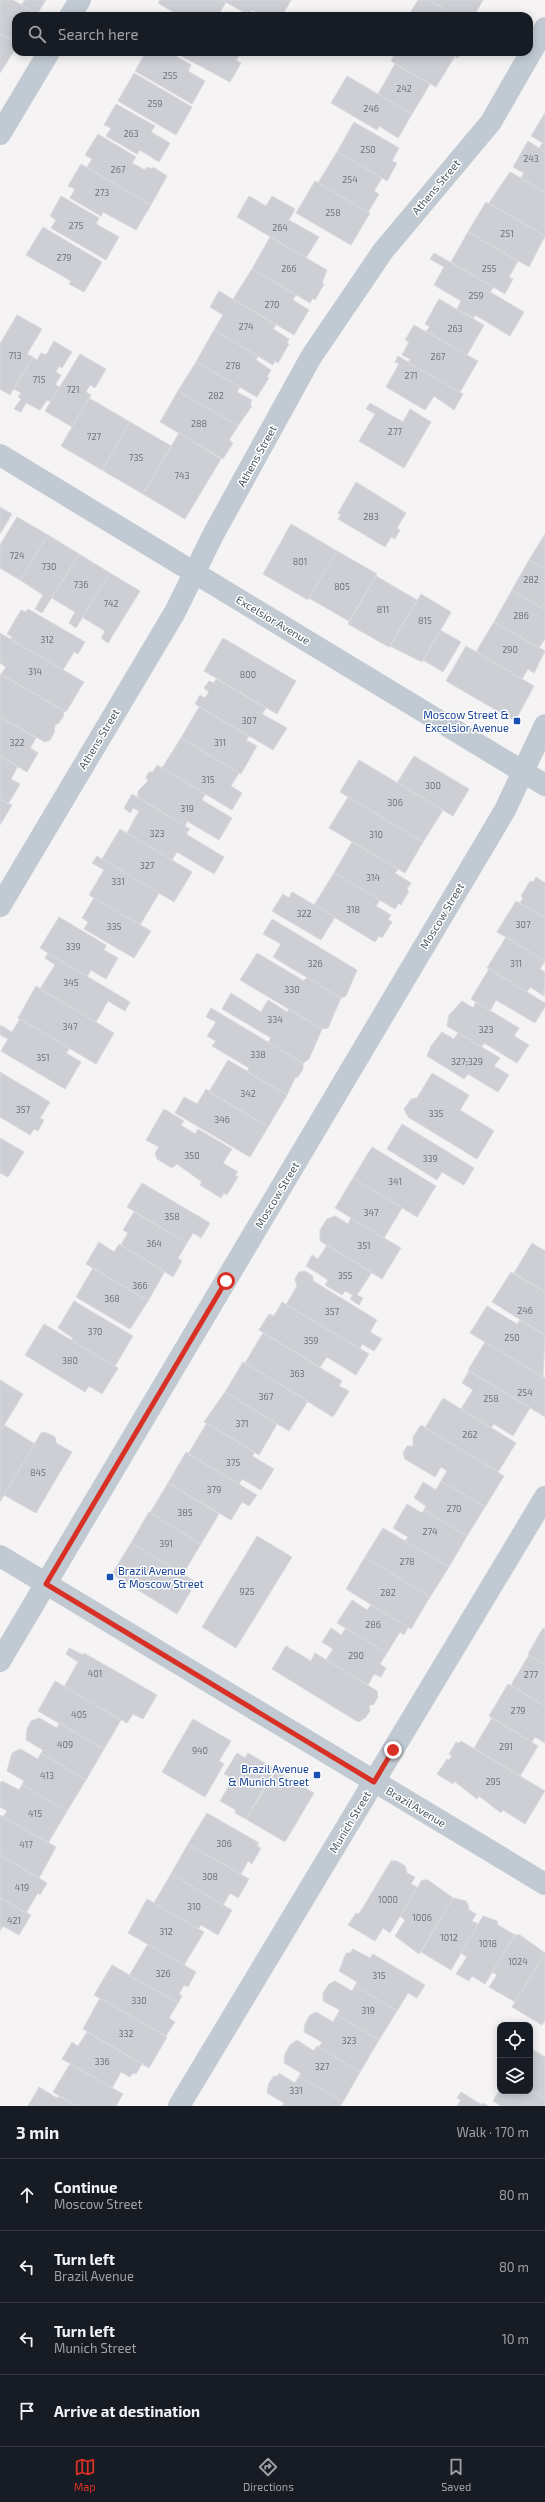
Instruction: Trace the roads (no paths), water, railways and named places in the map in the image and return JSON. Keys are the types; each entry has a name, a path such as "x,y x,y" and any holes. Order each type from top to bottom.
{"street":[{"path":"72,12 80,0"},
{"name":"Athens Street","path":"533,49 545,28"},
{"path":"0,134 47,56"},
{"name":"Athens Street","path":"0,906 175,612 311,357 383,251 491,122 529,56"},
{"name":"Excelsior Avenue","path":"0,455 545,785"},
{"name":"Moscow Street","path":"0,1661 506,810 522,772 545,725"},
{"name":"Munich Street","path":"179,2106 545,1497"},
{"name":"Brazil Avenue","path":"0,1556 545,1884"}],"place":[{"name":"Moscow Street & Excelsior Avenue","path":"517,721"},
{"name":"Brazil Avenue & Moscow Street","path":"110,1577"},
{"name":"Brazil Avenue & Munich Street","path":"317,1775"}]}
